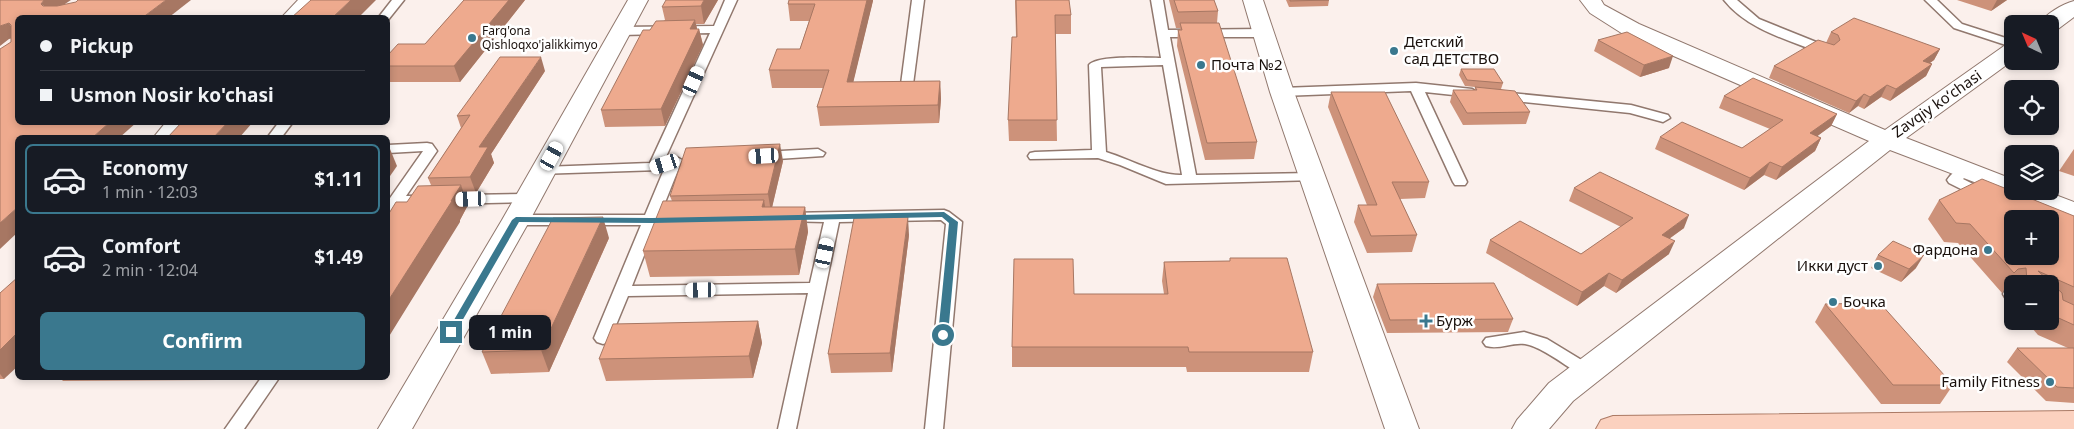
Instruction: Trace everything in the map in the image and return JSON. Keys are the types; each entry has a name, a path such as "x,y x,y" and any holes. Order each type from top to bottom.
{"main road":[{"path":"1614,429 2074,424"}],"street":[{"path":"295,15 310,0"},
{"path":"395,429 522,209 638,0"},
{"path":"1252,0 1282,92 1402,429"},
{"path":"1590,0 1597,8 1631,29 1887,140 1965,170 2004,190"},
{"path":"2059,18 2074,7"},
{"name":"Zavqiy koʻchasi","path":"1529,429 1561,392 1587,371 1887,140 2004,57"},
{"path":"168,135 177,125"},
{"path":"2032,200 2074,212"}],"lane":[{"path":"386,15 398,0"},
{"path":"655,167 731,0"},
{"path":"906,92 918,0"},
{"path":"1157,0 1190,180"},
{"path":"1730,0 1755,21 1827,51"},
{"path":"1931,0 1958,26 2004,41"},
{"path":"620,30 717,29"},
{"path":"1163,34 1264,33"},
{"path":"1099,154 1095,65 1101,62 1168,61"},
{"path":"1282,92 1416,87 1632,109 1663,118"},
{"path":"1416,87 1460,182"},
{"path":"276,135 284,125"},
{"path":"390,148 427,147 430,151 391,206"},
{"path":"751,156 818,153"},
{"path":"1035,156 1099,154 1125,162 1166,180 1312,177"},
{"path":"543,171 655,167 680,160 603,338"},
{"path":"391,206 522,209 652,221 690,220"},
{"path":"775,219 944,215 954,222 934,429"},
{"path":"786,429 832,218"},
{"path":"623,291 817,288"},
{"path":"1492,342 1524,338 1541,343 1587,371"},
{"path":"234,429 269,380"}],"building":[{"path":"0,0 44,0 41,4 43,6 57,6 78,0 166,0 146,15 15,15 15,125 107,125 95,135 15,135 15,210 0,223 0,49 11,42 11,25 9,23 0,26"},
{"path":"311,0 351,0 335,15 294,15"},
{"path":"464,0 509,0 454,66 390,66 390,53 398,44 425,44"},
{"path":"666,0 704,0 701,6 662,7"},
{"path":"789,0 867,0 847,82 940,81 938,105 817,107 829,70 769,70 777,49 800,49 815,4 788,4"},
{"path":"1016,0 1069,0 1071,15 1055,15 1057,120 1008,120 1012,37 1017,37"},
{"path":"1174,0 1214,0 1218,11 1178,12"},
{"path":"1290,0 1329,0 1290,1"},
{"path":"1854,18 1940,49 1923,61 1932,64 1896,89 1887,85 1870,97 1864,94 1856,101 1774,66 1818,40 1834,45 1840,40 1838,35 1831,32"},
{"path":"695,20 690,29 699,29 661,109 601,110 643,30 650,30 656,21"},
{"path":"1180,23 1219,23 1257,142 1207,143 1178,30 1182,30"},
{"path":"1627,32 1673,56 1644,65 1598,40"},
{"path":"500,57 541,57 479,147 488,147 470,177 428,178 470,115 457,116"},
{"path":"1461,69 1494,69 1503,83 1467,80"},
{"path":"1753,78 1837,114 1810,133 1821,138 1782,167 1770,162 1750,178 1660,137 1682,122 1742,148 1783,120 1724,96"},
{"path":"1475,87 1515,91 1530,112 1467,113 1453,90 1477,90"},
{"path":"1331,92 1385,92 1429,182 1392,182 1417,235 1371,236 1358,205 1377,205"},
{"path":"179,125 225,125 216,135 170,135"},
{"path":"780,144 768,194 670,196 686,148"},
{"path":"1600,172 1689,215 1662,235 1675,241 1622,280 1609,273 1582,292 1490,240 1520,221 1581,254 1633,218 1574,188"},
{"path":"1982,179 2004,188 2004,200 2034,200 2074,216 2074,287 2059,280 2059,275 2047,275 2038,271 2042,275 2027,275 2026,268 2018,269 2014,273 2007,265 2059,265 2059,210 2004,210 2004,262 1970,224 1956,223 1939,200"},
{"path":"461,185 390,298 390,212 396,202 407,202 418,186"},
{"path":"764,200 762,207 805,207 795,249 643,251 663,201"},
{"path":"603,217 541,350 482,352 553,218"},
{"path":"908,217 890,353 828,354 854,218"},
{"path":"1893,241 1924,255 1909,269 1878,255"},
{"path":"1230,258 1287,258 1313,352 1189,352 1188,347 1012,347 1014,259 1073,259 1074,294 1168,294 1164,262 1230,261"},
{"path":"15,280 15,335 0,350 0,293"},
{"path":"1494,283 1513,319 1390,320 1377,284"},
{"path":"2059,290 2062,293 2063,300 2074,305 2074,325 2059,318"},
{"path":"1880,303 1953,385 1893,385 1825,304"},
{"path":"758,321 749,356 599,359 613,324"},
{"path":"2017,348 2074,348 2074,388 2057,387"}],"place":[{"name":"Farg'ona Qishloqxo'jalikkimyo","path":"472,38"},
{"name":"Детский сад ДЕТСТВО","path":"1394,51"},
{"name":"Почта №2","path":"1201,65"},
{"name":"Фардона","path":"1988,250"},
{"name":"Икки дуст","path":"1878,266"},
{"name":"Бочка","path":"1833,302"},
{"name":"Бурж","path":"1426,321"},
{"name":"Family Fitness","path":"2050,382"}],"route":[{"path":"451,332 516,220 652,221 944,215 954,222 943,335"}]}
